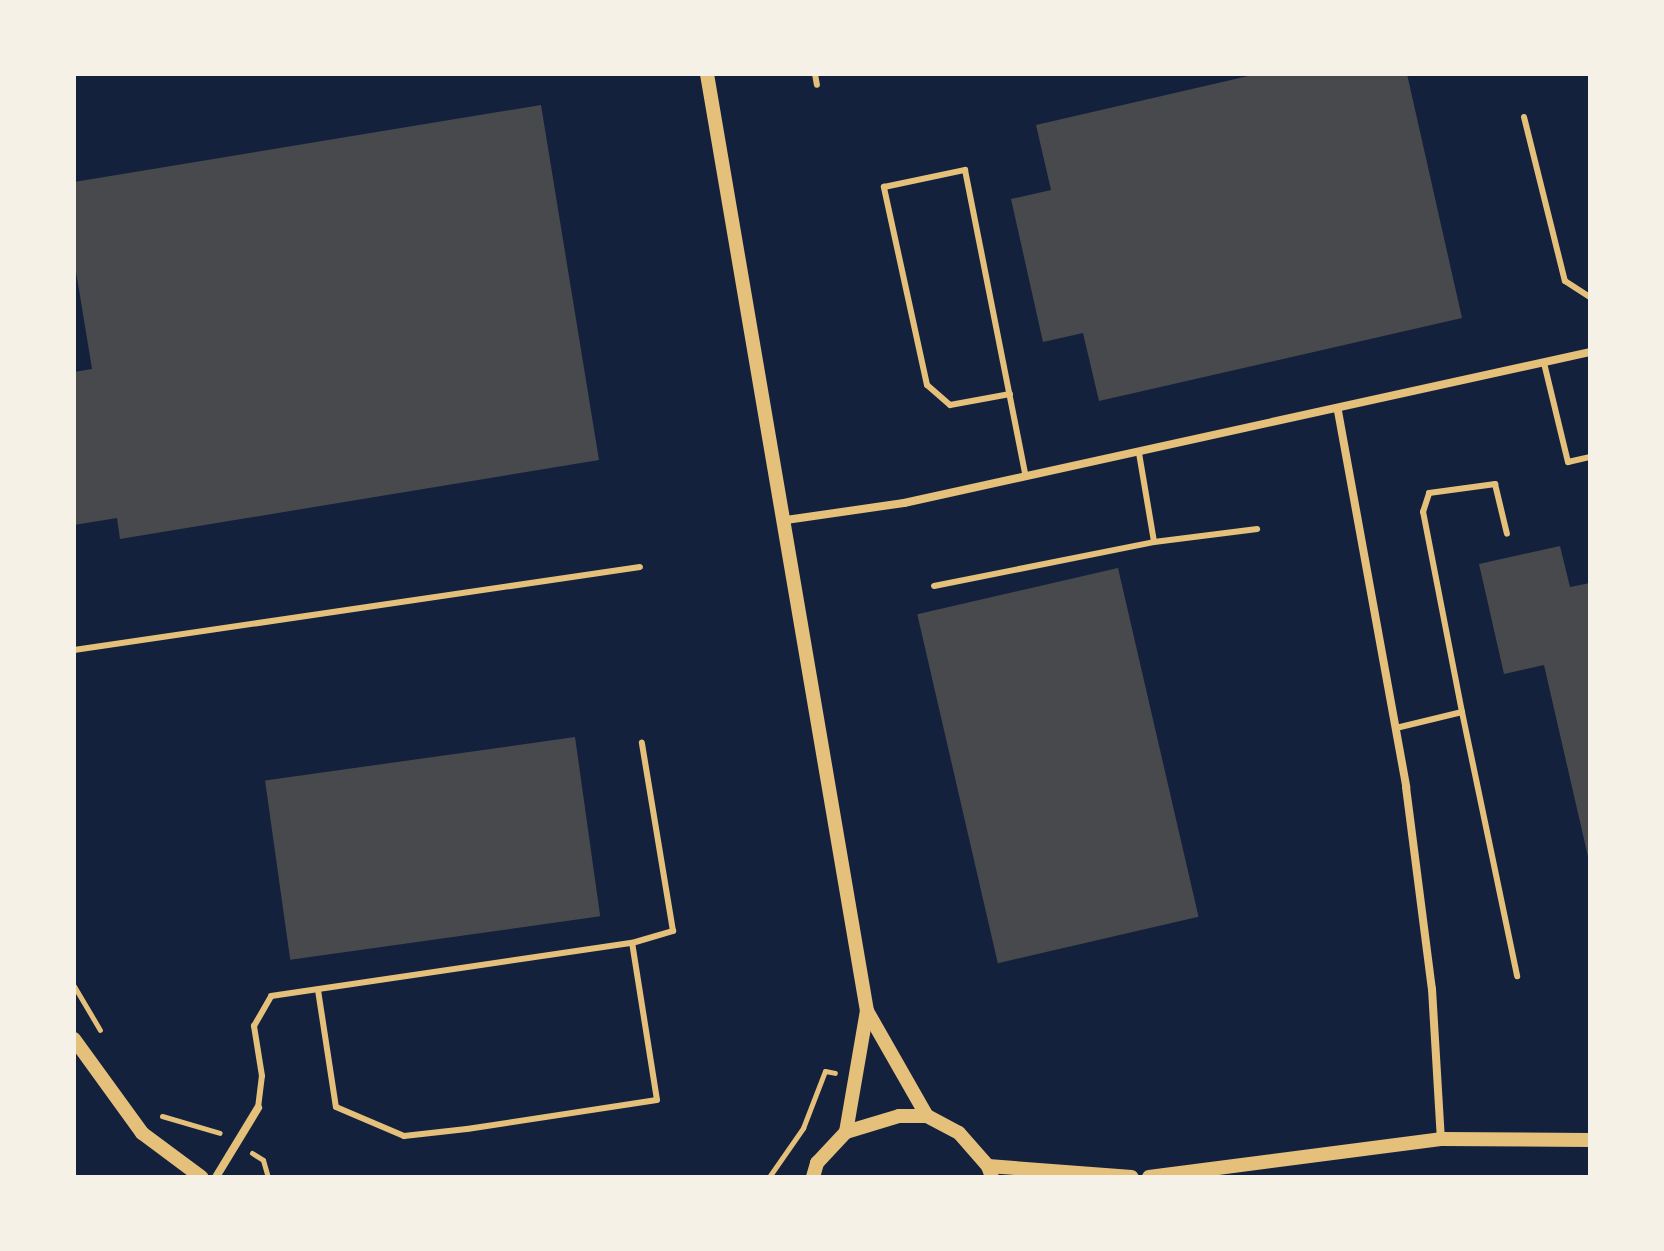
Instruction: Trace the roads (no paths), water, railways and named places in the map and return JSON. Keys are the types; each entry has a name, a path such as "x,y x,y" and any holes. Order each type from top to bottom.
{"street":[{"path":"707,74 786,520 867,1011 846,1132"},
{"path":"786,520 1026,477 1338,411 1590,352"},
{"path":"1338,411 1396,728 1432,989 1441,1139"},
{"path":"867,1011 927,1116"},
{"path":"74,1039 142,1133 201,1177"},
{"path":"216,1177 258,1108"},
{"path":"813,1177 817,1163 846,1132 899,1116 927,1116 959,1133 990,1171 1132,1177"},
{"path":"1149,1177 1441,1139 1590,1140"}],"lane":[{"path":"815,74 817,85"},
{"path":"1524,117 1565,281 1590,297"},
{"path":"1010,394 950,405 927,385 884,187 965,170 1010,394 1026,477"},
{"path":"1544,363 1568,462 1590,457"},
{"path":"1139,453 1154,542"},
{"path":"1507,534 1495,484 1429,493 1423,512 1517,976"},
{"path":"934,586 1154,542 1257,529"},
{"path":"74,650 640,567"},
{"path":"1396,728 1462,712"},
{"path":"258,1108 262,1076 254,1026 271,996 632,943 673,931 642,743"},
{"path":"318,990 336,1107 404,1136 467,1129 657,1100 632,943"}]}
